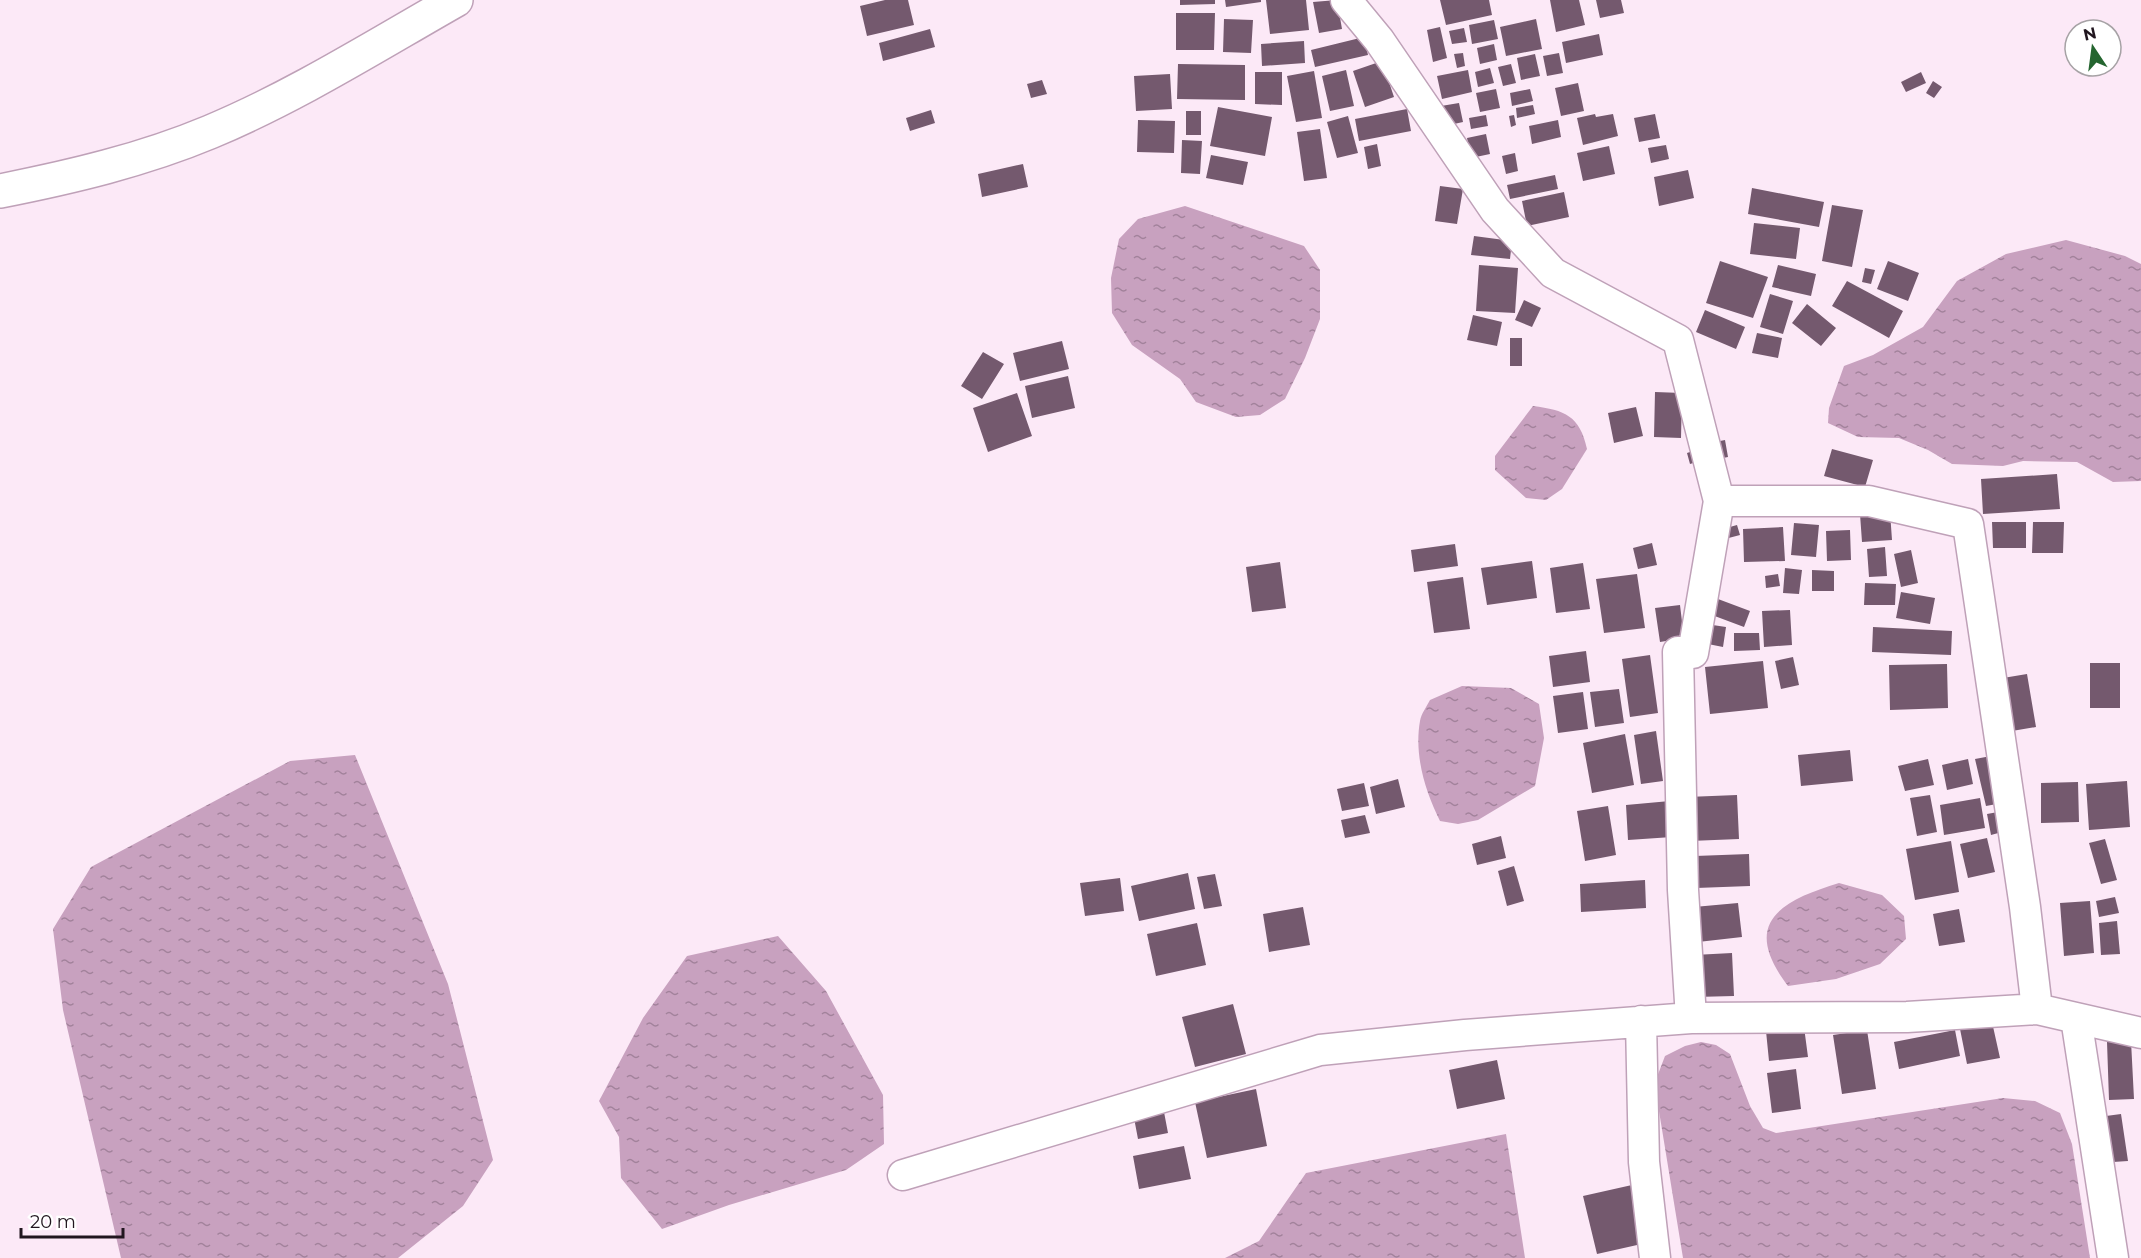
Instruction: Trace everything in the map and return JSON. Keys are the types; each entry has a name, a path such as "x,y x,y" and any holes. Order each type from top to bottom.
{"street":[{"path":"0,191 91,173 210,132 331,72 456,0"},
{"path":"1346,0 1379,40 1495,210 1553,273 1678,340 1719,501 1693,653 1678,652 1683,890 1691,1018"},
{"path":"1719,501 1869,501 1968,524 2023,895 2037,1009"},
{"path":"903,1175 1320,1050 1691,1018 1907,1017 2037,1009 2141,1033"},
{"path":"2076,1018 2113,1258"},
{"path":"1641,1021 1644,1162 1655,1258"}],"water":[{"path":"1185,206 1304,246 1320,270 1320,319 1305,358 1285,399 1260,415 1236,417 1196,402 1180,379 1132,345 1112,313 1111,278 1119,239 1138,219"},
{"path":"2066,240 2125,256 2141,264 2141,481 2113,482 2077,462 2023,461 2003,466 1952,464 1928,450 1899,438 1858,437 1828,423 1829,408 1844,366 1873,355 1923,327 1957,281 2006,254"},
{"path":"1533,406 1554,410 1569,417 1580,429 1587,449 1562,489 1546,500 1526,498 1495,470 1495,456"},
{"path":"1462,686 1511,688 1539,704 1544,738 1535,786 1478,820 1458,824 1440,821 1425,785 1418,747 1421,718 1430,700"},
{"path":"355,755 448,984 493,1160 463,1206 398,1258 121,1258 63,1010 53,929 91,867 290,761"},
{"path":"1839,883 1882,895 1904,916 1906,939 1880,964 1836,979 1788,986 1774,964 1767,946 1767,930 1773,918 1784,907 1799,898"},
{"path":"778,936 826,991 883,1095 884,1144 846,1170 729,1205 662,1229 621,1178 619,1137 599,1101 643,1018 687,956"},
{"path":"1701,1042 1716,1045 1730,1054 1750,1106 1763,1128 1776,1133 2003,1098 2035,1101 2060,1113 2072,1144 2090,1258 1683,1258 1658,1105 1657,1077 1665,1056 1685,1046"},
{"path":"1506,1134 1525,1258 1225,1258 1259,1241 1306,1173"}],"building":[{"path":"885,0 908,0 914,25 867,36 860,6"},
{"path":"1180,0 1215,0 1215,4 1180,5"},
{"path":"1225,0 1261,0 1261,2 1226,7"},
{"path":"1266,0 1306,0 1309,30 1270,34"},
{"path":"1337,0 1342,29 1319,33 1313,2"},
{"path":"1440,0 1489,0 1492,15 1446,25"},
{"path":"1550,0 1579,0 1585,25 1556,32"},
{"path":"1596,0 1621,0 1624,13 1600,18"},
{"path":"1176,13 1215,13 1214,50 1176,50"},
{"path":"1224,19 1253,20 1251,53 1223,52"},
{"path":"1536,19 1542,49 1506,56 1500,27"},
{"path":"1494,20 1498,39 1472,44 1469,25"},
{"path":"1440,27 1447,58 1433,62 1427,30"},
{"path":"1464,28 1467,42 1452,44 1449,31"},
{"path":"930,29 935,47 883,61 879,43"},
{"path":"1599,34 1603,55 1566,63 1562,42"},
{"path":"1364,37 1368,55 1315,67 1311,50"},
{"path":"1304,41 1305,63 1262,66 1261,44"},
{"path":"1494,44 1497,60 1480,64 1477,48"},
{"path":"1463,53 1465,66 1457,68 1454,54"},
{"path":"1559,53 1563,73 1547,76 1543,56"},
{"path":"1535,54 1540,76 1521,80 1517,58"},
{"path":"1382,61 1394,97 1365,107 1353,71"},
{"path":"1178,64 1245,65 1245,100 1177,99"},
{"path":"1511,64 1516,83 1503,86 1498,67"},
{"path":"1490,68 1494,83 1478,87 1475,72"},
{"path":"1346,70 1354,106 1330,111 1322,76"},
{"path":"1468,70 1472,92 1442,99 1437,76"},
{"path":"1314,71 1322,118 1296,122 1287,76"},
{"path":"1255,72 1282,72 1282,105 1255,104"},
{"path":"1921,72 1926,83 1906,92 1901,82"},
{"path":"1170,74 1172,109 1136,111 1134,76"},
{"path":"1042,80 1047,94 1031,98 1027,84"},
{"path":"1933,81 1942,87 1934,98 1926,93"},
{"path":"1578,83 1584,111 1561,116 1555,88"},
{"path":"1496,89 1500,108 1480,112 1476,93"},
{"path":"1530,89 1533,101 1512,106 1510,93"},
{"path":"1459,103 1463,122 1445,126 1441,106"},
{"path":"1533,105 1535,114 1517,118 1516,108"},
{"path":"1218,107 1272,117 1265,156 1210,146"},
{"path":"1407,109 1411,131 1359,141 1355,119"},
{"path":"931,110 935,123 910,131 906,118"},
{"path":"1186,111 1201,111 1201,135 1186,135"},
{"path":"1595,114 1596,117 1613,114 1618,136 1583,145 1577,118"},
{"path":"1655,114 1660,138 1639,142 1634,118"},
{"path":"1486,115 1488,126 1471,129 1469,118"},
{"path":"1514,115 1516,125 1511,127 1509,116"},
{"path":"1348,116 1358,153 1337,158 1327,122"},
{"path":"1138,120 1175,121 1174,153 1137,152"},
{"path":"1558,120 1561,137 1532,144 1529,126"},
{"path":"1320,129 1327,178 1304,181 1297,132"},
{"path":"1486,134 1490,154 1471,158 1467,138"},
{"path":"1182,140 1202,141 1200,174 1181,173"},
{"path":"1377,144 1381,166 1368,169 1364,147"},
{"path":"1666,145 1669,159 1651,163 1648,148"},
{"path":"1609,146 1615,174 1583,181 1577,153"},
{"path":"1515,153 1518,171 1506,174 1502,156"},
{"path":"1211,155 1248,162 1243,185 1206,178"},
{"path":"1023,164 1028,187 982,197 978,174"},
{"path":"1688,170 1694,198 1659,206 1654,177"},
{"path":"1555,175 1558,189 1510,199 1507,185"},
{"path":"1440,186 1463,189 1457,224 1435,221"},
{"path":"1752,188 1824,202 1819,227 1748,214"},
{"path":"1564,192 1569,217 1527,226 1522,201"},
{"path":"1832,205 1863,210 1852,267 1822,261"},
{"path":"1754,223 1800,228 1796,259 1750,254"},
{"path":"1474,236 1512,241 1510,259 1471,255"},
{"path":"1720,261 1768,277 1753,318 1706,303"},
{"path":"1888,261 1919,273 1908,301 1877,289"},
{"path":"1479,265 1518,268 1515,313 1476,311"},
{"path":"1778,265 1816,274 1811,296 1772,287"},
{"path":"1865,268 1875,270 1871,284 1862,282"},
{"path":"1847,281 1903,311 1889,338 1832,306"},
{"path":"1770,294 1793,301 1783,334 1760,327"},
{"path":"1524,300 1541,308 1532,327 1515,320"},
{"path":"1807,304 1836,328 1821,346 1792,323"},
{"path":"1705,310 1745,327 1736,349 1696,332"},
{"path":"1473,315 1502,322 1497,346 1467,340"},
{"path":"1757,333 1782,338 1778,358 1752,353"},
{"path":"1510,338 1522,338 1522,366 1510,366"},
{"path":"1062,341 1069,369 1020,381 1013,353"},
{"path":"983,352 1004,364 982,399 961,386"},
{"path":"1068,376 1075,408 1032,418 1025,386"},
{"path":"1655,392 1682,393 1681,438 1654,437"},
{"path":"1017,393 1032,436 988,452 973,408"},
{"path":"1636,407 1643,436 1614,443 1608,413"},
{"path":"1725,440 1728,457 1713,460 1710,443"},
{"path":"1699,449 1703,460 1690,464 1687,453"},
{"path":"1832,449 1873,460 1865,487 1824,476"},
{"path":"2057,474 2060,509 1983,514 1981,479"},
{"path":"1890,512 1892,540 1862,542 1860,514"},
{"path":"1992,522 2026,522 2026,548 1993,548"},
{"path":"2033,522 2064,522 2063,553 2032,553"},
{"path":"1794,523 1819,525 1816,557 1791,555"},
{"path":"1737,525 1740,535 1721,540 1719,530"},
{"path":"1783,527 1785,561 1744,562 1743,529"},
{"path":"1850,530 1851,560 1827,561 1826,531"},
{"path":"1652,543 1657,565 1638,569 1633,548"},
{"path":"1455,544 1458,566 1414,572 1411,550"},
{"path":"1885,547 1887,576 1869,577 1867,549"},
{"path":"1911,550 1918,583 1901,587 1894,554"},
{"path":"1532,561 1537,598 1487,605 1481,568"},
{"path":"1280,562 1286,608 1252,612 1246,567"},
{"path":"1583,563 1590,609 1556,613 1550,568"},
{"path":"1785,568 1802,570 1799,594 1783,593"},
{"path":"1812,570 1834,571 1834,591 1812,591"},
{"path":"1637,574 1645,628 1604,633 1596,579"},
{"path":"1778,574 1780,586 1766,588 1765,576"},
{"path":"1463,577 1470,629 1434,633 1427,582"},
{"path":"1865,583 1896,584 1895,605 1864,605"},
{"path":"1901,592 1935,598 1930,624 1896,618"},
{"path":"1718,599 1750,611 1744,627 1712,615"},
{"path":"1680,605 1684,638 1660,642 1655,608"},
{"path":"1790,610 1792,645 1764,647 1762,611"},
{"path":"1706,624 1726,627 1723,647 1703,643"},
{"path":"1873,627 1952,631 1951,655 1872,652"},
{"path":"1734,633 1759,633 1760,650 1734,651"},
{"path":"1586,651 1590,682 1553,687 1549,656"},
{"path":"1650,655 1658,713 1630,717 1622,659"},
{"path":"1793,657 1799,685 1781,689 1775,661"},
{"path":"1763,661 1768,708 1710,714 1705,667"},
{"path":"2090,663 2120,663 2120,708 2090,708"},
{"path":"1947,664 1948,708 1890,710 1889,665"},
{"path":"2027,674 2036,727 2012,731 2003,678"},
{"path":"1619,689 1624,723 1595,727 1590,692"},
{"path":"1583,692 1588,729 1558,733 1553,696"},
{"path":"1656,731 1663,781 1641,784 1634,735"},
{"path":"1625,734 1634,785 1592,793 1583,743"},
{"path":"1850,750 1853,781 1801,786 1798,755"},
{"path":"1991,756 2002,803 1986,806 1975,759"},
{"path":"1928,759 1934,785 1905,791 1898,766"},
{"path":"1968,759 1973,784 1947,790 1942,765"},
{"path":"1398,779 1405,807 1376,814 1370,787"},
{"path":"2127,781 2130,827 2089,830 2086,784"},
{"path":"2078,782 2079,822 2041,823 2041,783"},
{"path":"1364,783 1369,806 1342,811 1337,789"},
{"path":"1737,795 1739,839 1690,841 1687,797"},
{"path":"1930,795 1937,832 1917,836 1910,798"},
{"path":"1980,798 1985,828 1944,835 1940,805"},
{"path":"1670,801 1672,837 1628,840 1626,805"},
{"path":"1608,806 1616,855 1585,861 1577,811"},
{"path":"1998,812 2002,832 1991,835 1987,814"},
{"path":"1365,815 1370,833 1345,838 1341,820"},
{"path":"1501,836 1506,858 1477,865 1472,844"},
{"path":"1987,838 1995,872 1968,878 1960,844"},
{"path":"2105,839 2117,880 2101,884 2089,843"},
{"path":"1951,841 1959,892 1915,900 1906,849"},
{"path":"1749,854 1750,886 1696,888 1695,856"},
{"path":"1514,866 1524,901 1507,906 1498,871"},
{"path":"1188,873 1195,909 1139,921 1131,886"},
{"path":"1215,874 1222,906 1204,909 1197,877"},
{"path":"1120,878 1124,911 1085,916 1080,883"},
{"path":"1645,880 1646,908 1581,912 1580,884"},
{"path":"2115,897 2119,913 2099,917 2096,901"},
{"path":"2090,901 2094,953 2064,956 2060,903"},
{"path":"1738,903 1742,937 1698,942 1694,907"},
{"path":"1303,907 1310,945 1269,952 1263,914"},
{"path":"1959,909 1965,942 1939,946 1933,914"},
{"path":"2117,921 2120,954 2101,955 2099,923"},
{"path":"1197,923 1206,965 1156,976 1147,934"},
{"path":"1732,953 1734,996 1695,997 1694,955"},
{"path":"1233,1004 1246,1054 1195,1067 1182,1017"},
{"path":"1992,1022 2000,1058 1967,1064 1960,1029"},
{"path":"1804,1027 1808,1057 1769,1061 1766,1031"},
{"path":"1867,1030 1876,1089 1842,1094 1833,1035"},
{"path":"1955,1030 1960,1056 1899,1069 1894,1042"},
{"path":"2131,1041 2134,1099 2109,1100 2107,1042"},
{"path":"1497,1060 1505,1099 1457,1109 1449,1070"},
{"path":"1796,1069 1801,1109 1772,1113 1767,1073"},
{"path":"1256,1089 1267,1146 1207,1158 1195,1102"},
{"path":"1164,1112 1168,1133 1138,1139 1134,1118"},
{"path":"2121,1114 2128,1161 2113,1162 2106,1116"},
{"path":"1184,1146 1191,1179 1139,1189 1133,1156"},
{"path":"1632,1185 1646,1243 1597,1254 1583,1196"}]}
